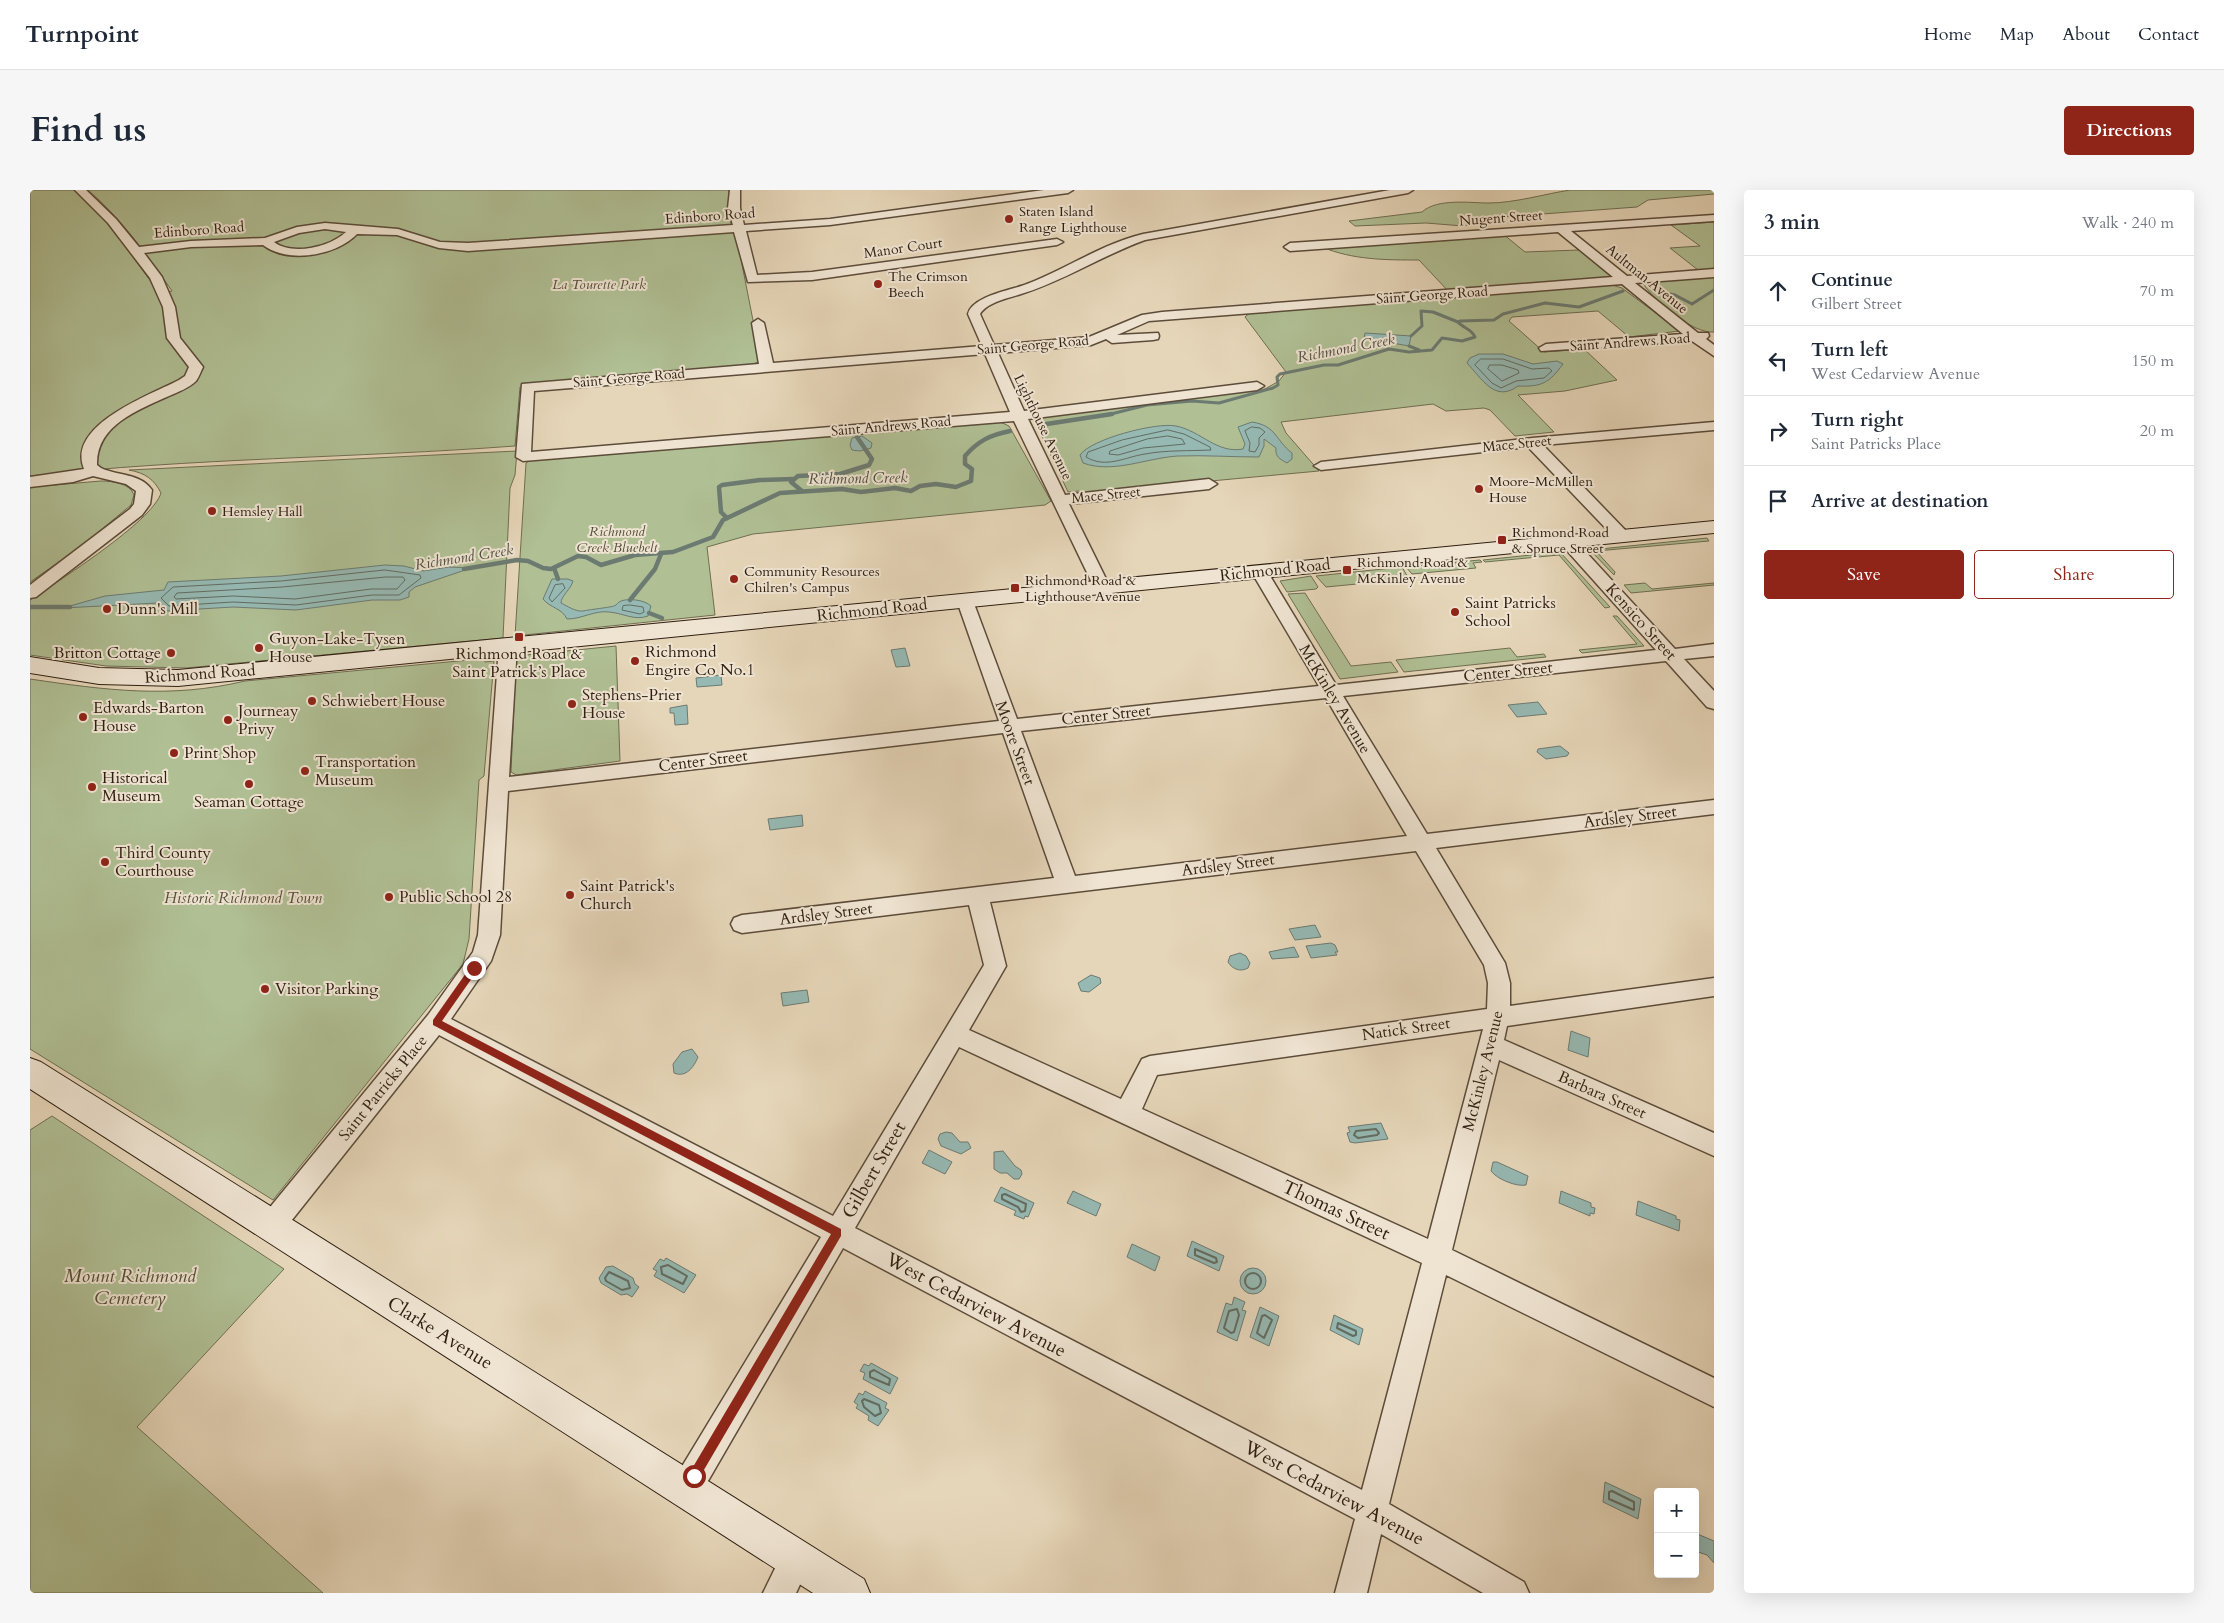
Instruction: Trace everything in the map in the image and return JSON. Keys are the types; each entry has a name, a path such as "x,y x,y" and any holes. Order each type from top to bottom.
{"street":[{"path":"80,190 112,221 156,277 169,308 174,338 181,350 193,361 195,372 184,383 138,406 107,425 91,446 89,463 93,471"},
{"path":"736,190 734,208 740,228"},
{"name":"Edinboro Road","path":"135,251 191,244 266,241 284,233 306,228 336,227 354,230 398,232 433,244 457,247 865,218 1068,190"},
{"name":"Lighthouse Avenue","path":"1102,587 1062,500 1019,416 974,314 979,306 1039,284 1127,242 1162,233 1408,190"},
{"name":"Nugent Street","path":"1290,247 1714,218"},
{"name":"Manor Court","path":"740,228 752,279 803,277 1057,242"},
{"name":"Aultman Avenue","path":"1561,229 1714,352"},
{"name":"Edinboro Road","path":"266,241 280,250 307,251 345,240 354,230"},
{"name":"Saint George Road","path":"523,457 527,387 1092,341 1146,318 1162,316 1714,273"},
{"path":"758,323 766,368"},
{"name":"Saint Andrews Road","path":"1546,348 1714,335"},
{"path":"1092,341 1154,336"},
{"name":"Saint Andrews Road","path":"523,457 1019,416 1257,386"},
{"name":"Mace Street","path":"1321,466 1532,442 1714,426"},
{"path":"1532,442 1622,536"},
{"path":"30,482 74,477 93,471 129,479 144,490 142,504 123,523 30,593"},
{"name":"Mace Street","path":"1062,500 1209,484"},
{"name":"Richmond Road","path":"30,665 99,676 164,679 1714,527"},
{"name":"Kensico Street","path":"1567,541 1714,703"},
{"name":"McKinley Avenue","path":"1259,571 1494,963 1499,975 1501,993 1498,1016 1351,1593"},
{"name":"Moore Street","path":"965,601 1067,884"},
{"name":"Saint Patricks Place","path":"271,1226 436,1022 483,955 489,935 508,646"},
{"name":"Center Street","path":"498,785 1009,726 1714,650"},
{"name":"Ardsley Street","path":"742,924 1714,807"},
{"name":"Gilbert Street","path":"686,1489 995,966 978,896"},
{"name":"Natick Street","path":"1127,1113 1150,1066 1714,987"},
{"name":"West Cedarview Avenue","path":"436,1022 1371,1511 1513,1593"},
{"name":"Thomas Street","path":"954,1034 1436,1256 1714,1393"},
{"name":"Barbara Street","path":"1490,1045 1714,1145"},
{"name":"Clarke Avenue","path":"30,1072 850,1593"},
{"path":"779,1593 796,1559"}],"green space":[{"name":"La Tourette Park","path":"30,190 74,190 103,216 160,294 172,291 123,225 88,190 729,190 731,224 736,234 761,361 750,365 525,384 520,387 515,446 151,465 30,476"},
{"path":"1570,190 1714,190 1714,194 1648,200 1637,207 1502,217 1463,226 1426,223 1355,226 1349,221 1422,212 1428,208 1445,203 1499,203"},
{"path":"1714,222 1714,269 1698,270 1670,248 1700,246 1671,225"},
{"path":"1503,234 1525,252 1579,250 1612,277 1449,292 1419,260 1358,257 1322,247"},
{"path":"1714,276 1714,332 1695,328 1684,322 1655,298 1642,282"},
{"path":"1612,285 1622,288 1680,331 1629,337 1598,311 1512,317 1509,321 1544,352 1584,349 1617,380 1565,391 1518,395 1554,432 1515,436 1490,410 1484,408 1446,411 1433,404 1281,422 1286,433 1319,471 1081,493 1079,491 1068,492 1035,421 1047,416 1265,389 1279,381 1286,372 1245,317 1252,311"},
{"name":"Richmond Creek Bluebelt","path":"998,421 1009,426 1051,501 1045,505 753,534 707,547 715,615 515,636 526,463 530,460"},
{"path":"517,451 515,475 510,488 503,638 186,668 106,666 30,655 30,600 123,535 154,505 161,493 148,477 129,470"},
{"path":"101,481 115,482 129,488 134,495 131,505 79,548 30,582 30,487"},
{"path":"1707,538 1709,541 1596,551 1615,572 1614,575 1590,550"},
{"path":"1560,552 1610,607 1605,608 1559,555 1485,562 1483,560"},
{"path":"1480,560 1482,562 1473,563 1476,568 1412,574 1406,567"},
{"path":"1402,567 1409,579 1326,587 1316,576"},
{"path":"1311,576 1318,587 1316,589 1287,592 1280,581"},
{"path":"1645,583 1652,589 1714,583 1714,585 1631,593 1624,585"},
{"path":"1305,593 1351,666 1391,662 1398,672 1340,679 1288,594"},
{"path":"1613,616 1617,616 1644,646 1582,653 1579,650 1637,644"},
{"path":"616,646 620,761 516,775 511,772 516,659 524,658 526,655"},
{"path":"1510,648 1517,657 1544,654 1546,657 1404,672 1396,660"},
{"name":"Historic Richmond Town","path":"485,659 485,662 494,661 484,776 479,780 469,939 463,964 273,1200 30,1049 30,679 138,691 190,690 245,681"},
{"name":"Mount Richmond Cemetery","path":"52,1116 284,1269 137,1427 323,1593 30,1593 30,1130"}],"water":[{"path":"1365,333 1411,336 1409,346 1364,338"},
{"path":"1479,354 1503,354 1533,364 1557,361 1563,364 1549,380 1533,386 1518,386 1510,391 1502,392 1490,387 1467,363 1470,358"},
{"path":"1252,422 1271,430 1292,453 1292,459 1287,463 1280,459 1276,454 1276,448 1264,439 1264,446 1259,457 1178,456 1106,467 1083,463 1080,455 1086,449 1110,438 1140,429 1167,425 1193,432 1225,448 1243,449 1245,444 1238,427"},
{"path":"862,436 872,443 871,448 860,451 852,450 850,445 852,438"},
{"path":"385,565 404,566 423,571 449,567 471,568 415,587 409,592 409,597 400,600 372,600 296,610 233,607 166,611 158,603 63,608 105,596 164,590 168,582 281,576"},
{"path":"552,579 568,579 573,581 561,603 575,610 583,611 615,606 621,601 632,600 645,602 651,606 648,616 638,618 604,612 567,619 562,612 543,599"},
{"path":"905,648 910,666 896,667 891,650"},
{"path":"721,675 722,685 697,687 696,678"},
{"path":"1538,702 1547,714 1517,717 1508,705"},
{"path":"687,705 688,724 675,725 674,713 670,713 670,708"},
{"path":"1560,746 1569,753 1567,756 1546,759 1537,752 1538,749"},
{"path":"802,815 803,826 770,830 768,819"},
{"path":"1315,925 1321,937 1295,940 1289,929"},
{"path":"1331,943 1335,945 1338,952 1335,952 1337,955 1311,958 1306,946"},
{"path":"1294,947 1299,957 1272,959 1269,952"},
{"path":"1240,953 1246,956 1250,963 1248,968 1237,970 1228,962 1230,956"},
{"path":"1091,975 1100,978 1101,983 1089,992 1081,991 1078,983"},
{"path":"807,990 809,1002 783,1006 781,993"},
{"path":"1571,1031 1590,1038 1588,1057 1568,1050"},
{"path":"692,1049 698,1057 692,1068 686,1073 674,1073 673,1064 682,1052"},
{"path":"1381,1123 1388,1139 1350,1142 1347,1133 1350,1132 1348,1127"},
{"path":"952,1133 960,1142 968,1142 971,1148 961,1154 941,1146 938,1139 940,1134"},
{"path":"929,1150 952,1162 945,1174 922,1163"},
{"path":"1003,1151 1015,1166 1021,1170 1022,1174 1019,1179 1014,1179 1007,1173 1000,1173 994,1169 994,1152"},
{"path":"1493,1162 1528,1176 1526,1185 1512,1184 1498,1177 1491,1171"},
{"path":"1001,1187 1034,1203 1028,1217 1025,1216 1024,1219 1014,1215 1016,1211 994,1201"},
{"path":"1073,1191 1101,1204 1096,1216 1067,1203"},
{"path":"1561,1191 1591,1203 1591,1207 1595,1208 1594,1214 1590,1213 1590,1216 1559,1203"},
{"path":"1638,1201 1676,1216 1676,1219 1680,1220 1679,1231 1636,1215"},
{"path":"1192,1241 1224,1256 1219,1271 1187,1256"},
{"path":"1132,1244 1160,1257 1155,1271 1127,1257"},
{"path":"666,1258 696,1275 684,1293 654,1276 657,1271 653,1269 660,1259 664,1261"},
{"path":"613,1266 633,1278 635,1284 639,1287 632,1297 627,1294 621,1295 601,1283 599,1278 606,1267"},
{"path":"1253,1268 1262,1272 1266,1281 1262,1290 1253,1294 1244,1290 1240,1281 1244,1272"},
{"path":"1234,1297 1245,1302 1242,1310 1246,1311 1237,1341 1217,1332 1226,1303 1232,1305"},
{"path":"1260,1307 1279,1316 1269,1346 1250,1337"},
{"path":"1334,1315 1363,1329 1359,1345 1330,1330"},
{"path":"871,1363 898,1378 890,1394 863,1379 865,1373 860,1371 864,1364 869,1366"},
{"path":"865,1391 887,1403 885,1408 889,1410 878,1426 868,1420 869,1416 856,1408 858,1405 854,1402 859,1393 863,1395"},
{"path":"1605,1482 1641,1499 1638,1519 1603,1502"},
{"path":"1699,1535 1714,1541 1714,1563 1707,1555 1699,1552"}],"waterway":[{"name":"Richmond Creek","path":"1652,290 1675,295 1692,304 1714,290"},
{"name":"Richmond Creek","path":"1458,322 1494,320 1503,314 1545,303 1579,307 1623,291"},
{"path":"1411,336 1422,326 1421,311 1433,312 1458,322"},
{"name":"Richmond Creek","path":"1109,414 1147,405 1192,401 1219,403 1273,388 1278,385 1277,377 1280,374 1324,365 1338,365 1389,349 1409,352 1432,350 1442,338 1462,341 1475,337 1472,332 1458,322"},
{"name":"Richmond Creek","path":"1409,346 1419,350"},
{"name":"Richmond Creek","path":"1040,425 1109,414"},
{"name":"Richmond Creek","path":"464,569 517,560 528,561 543,568 551,569 578,556 586,557 601,565 635,555 673,552 713,537 723,520 780,493 842,489 861,492 895,488 911,491 920,486 936,484 956,487 971,481 972,469 965,464 965,456 985,439 1010,431"},
{"path":"802,491 791,482 798,476 840,474 869,465 872,459 857,437"},
{"path":"727,518 721,512 719,487 722,485 760,480 793,479"},
{"path":"630,600 655,569 661,554"},
{"path":"554,568 558,579"},
{"name":"Richmond Creek","path":"30,607 70,607"},
{"path":"649,613 662,618"}],"place":[{"name":"Staten Island Range Lighthouse","path":"1009,219"},
{"name":"The Crimson Beech","path":"878,284"},
{"name":"Moore-McMillen House","path":"1479,489"},
{"name":"Hemsley Hall","path":"212,511"},
{"name":"Richmond Road & Spruce Street","path":"1502,540"},
{"name":"Richmond Road & McKinley Avenue","path":"1347,570"},
{"name":"Community Resources Chilren's Campus","path":"734,579"},
{"name":"Richmond Road & Lighthouse Avenue","path":"1015,588"},
{"name":"Dunn's Mill","path":"107,609"},
{"name":"Saint Patricks School","path":"1455,612"},
{"name":"Richmond Road & Saint Patrick’s Place","path":"519,637"},
{"name":"Guyon-Lake-Tysen House","path":"259,648"},
{"name":"Britton Cottage","path":"171,653"},
{"name":"Richmond Engire Co No.1","path":"635,661"},
{"name":"Schwiebert House","path":"312,701"},
{"name":"Stephens-Prier House","path":"572,704"},
{"name":"Edwards-Barton House","path":"83,717"},
{"name":"Journeay Privy","path":"228,720"},
{"name":"Print Shop","path":"174,753"},
{"name":"Transportation Museum","path":"305,771"},
{"name":"Seaman Cottage","path":"249,784"},
{"name":"Historical Museum","path":"92,787"},
{"name":"Third County Courthouse","path":"105,862"},
{"name":"Saint Patrick's Church","path":"570,895"},
{"name":"Public School 28","path":"389,897"},
{"name":"Visitor Parking","path":"265,989"}],"route":[{"path":"474,968 436,1022 838,1232 694,1476"}]}
